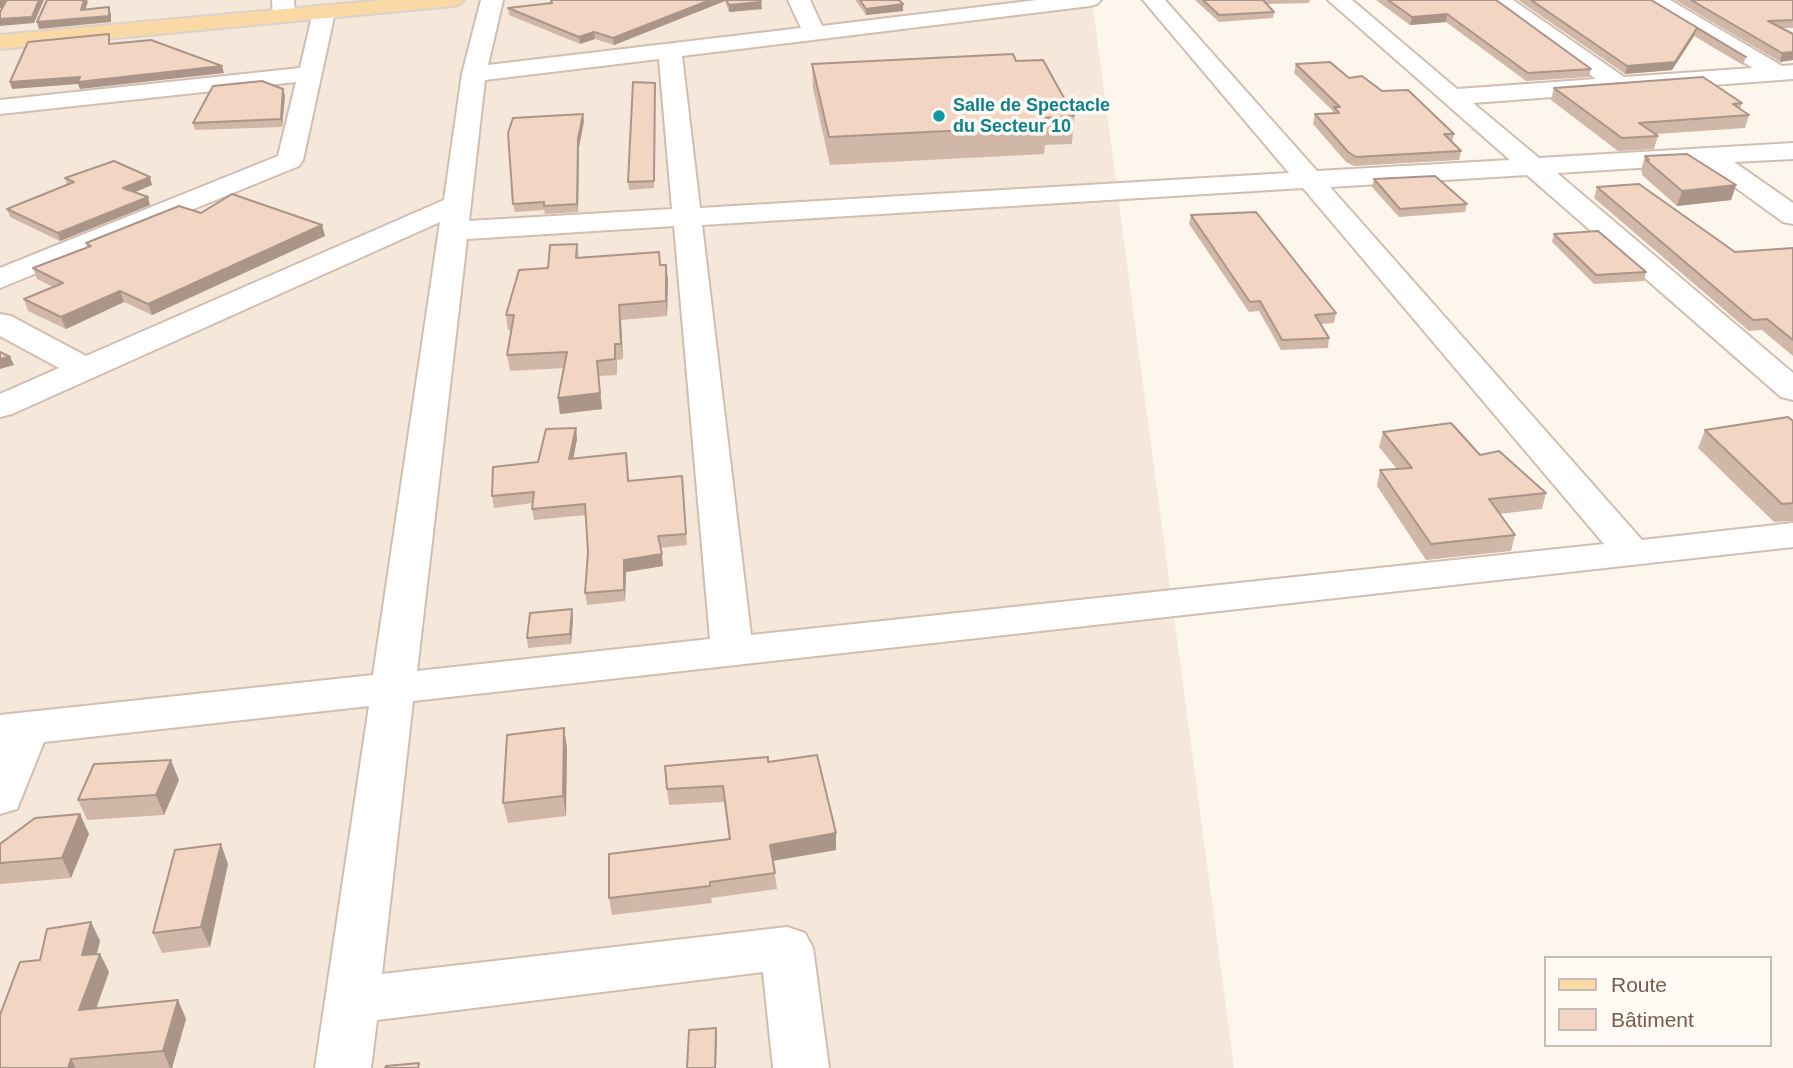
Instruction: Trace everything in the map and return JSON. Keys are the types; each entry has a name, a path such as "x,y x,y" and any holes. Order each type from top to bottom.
{"main road":[{"path":"0,42 284,8 324,12 453,0"}],"street":[{"path":"343,1068 474,74 492,0"},
{"path":"799,0 814,33"},
{"path":"474,74 1090,0"},
{"path":"1154,0 1632,552"},
{"path":"1339,0 1793,390"},
{"path":"1499,0 1619,85"},
{"path":"1655,0 1786,72"},
{"path":"0,279 290,160 324,12"},
{"path":"670,51 732,651"},
{"path":"1451,97 1786,72"},
{"path":"0,107 308,74"},
{"path":"0,407 85,369 455,217 687,217 1793,151"},
{"path":"1708,156 1793,215"},
{"path":"0,323 85,369"},
{"path":"0,797 13,730 1793,535"},
{"path":"352,1000 787,948 801,1068"}],"shaded area":[{"path":"0,0 1092,0 1234,1068 0,1068"}],"building":[{"path":"0,0 39,0 32,17 0,19 0,12 6,1"},
{"path":"47,0 84,0 81,10 109,7 109,16 37,22"},
{"path":"551,0 710,0 613,38 594,32 579,37 508,8 552,3"},
{"path":"726,0 760,0 761,2 729,5"},
{"path":"860,0 899,0 903,4 866,9"},
{"path":"1203,0 1263,0 1274,12 1219,15"},
{"path":"1388,0 1496,0 1591,69 1528,73 1447,14 1412,17"},
{"path":"1531,0 1651,0 1746,57 1697,28 1675,62 1627,66"},
{"path":"1691,0 1793,0 1793,20 1768,21 1793,34 1793,52 1782,53"},
{"path":"109,34 109,44 151,40 222,66 78,82 80,77 10,82 28,42"},
{"name":"Salle de Spectacle du Secteur 10","path":"1013,54 1016,61 1043,60 1074,116 1041,118 1046,126 829,137 812,64"},
{"path":"1330,62 1349,78 1362,76 1382,91 1408,90 1454,134 1444,134 1461,151 1356,157 1348,152 1315,114 1339,113 1334,107 1340,107 1296,64"},
{"path":"1703,77 1742,103 1733,104 1749,115 1639,123 1658,136 1622,138 1554,88"},
{"path":"262,81 283,89 281,119 193,123 213,86"},
{"path":"633,82 655,83 654,181 628,182"},
{"path":"583,114 578,139 577,204 513,204 508,133 513,118"},
{"path":"1687,154 1736,185 1682,191 1646,160 1649,160 1645,156"},
{"path":"114,161 150,177 123,188 148,197 58,233 7,209 74,182 65,178"},
{"path":"1435,176 1467,204 1400,209 1374,179"},
{"path":"1639,184 1735,252 1793,248 1793,340 1767,319 1753,320 1597,187"},
{"path":"232,194 322,225 148,304 120,291 61,317 24,299 63,283 33,268 91,246 86,243 179,206 201,213"},
{"path":"1256,212 1336,313 1315,315 1329,338 1282,340 1260,301 1250,302 1191,215"},
{"path":"1598,231 1646,272 1596,275 1554,234"},
{"path":"577,244 576,258 659,252 660,265 666,265 666,301 619,305 621,344 615,344 615,359 597,361 600,393 558,398 567,352 507,355 514,315 506,315 519,270 548,268 550,245"},
{"path":"0,352 10,357 0,359"},
{"path":"1788,417 1793,421 1793,503 1782,504 1705,430"},
{"path":"1451,423 1480,455 1499,451 1546,493 1489,499 1515,535 1431,544 1380,470 1412,468 1383,432"},
{"path":"576,428 569,459 626,453 628,481 682,476 686,534 658,536 662,554 624,560 624,590 585,593 588,552 585,504 532,509 534,492 492,496 493,467 538,462 546,429"},
{"path":"572,609 570,634 527,638 530,613"},
{"path":"564,728 563,796 503,803 507,735"},
{"path":"817,755 836,833 770,845 775,873 710,882 710,886 609,898 609,854 730,839 723,786 667,789 665,766 768,757 768,762"},
{"path":"171,760 156,795 78,800 94,764"},
{"path":"80,814 62,858 0,863 0,844 35,818"},
{"path":"221,844 201,927 153,933 175,850"},
{"path":"91,922 82,955 100,954 79,1010 178,1000 163,1051 71,1059 68,1068 0,1068 0,1015 20,962 40,960 47,929"},
{"path":"716,1028 715,1068 687,1068 689,1030"},
{"path":"419,1063 418,1068 385,1068 386,1066"}],"place":[{"name":"Salle de Spectacle du Secteur 10","path":"939,116"}]}
